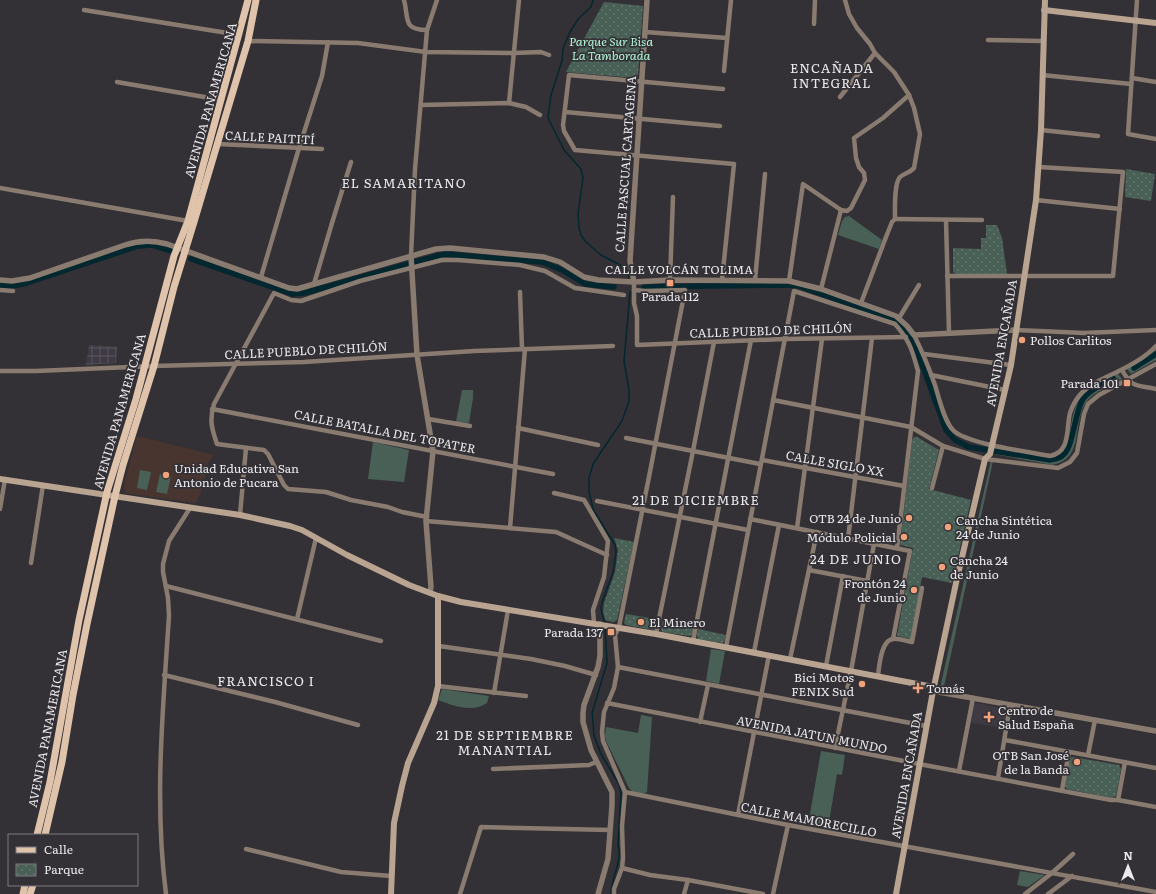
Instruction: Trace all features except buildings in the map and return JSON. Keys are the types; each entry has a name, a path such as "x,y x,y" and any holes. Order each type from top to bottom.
{"main road":[{"name":"AVENIDA PANAMERICANA","path":"45,834 62,762 64,728 76,638 106,494 145,367 177,248 188,221 240,35 248,0"},
{"name":"AVENIDA PANAMERICANA","path":"69,694 84,639 123,465 154,366 174,287 248,41 256,0"},
{"name":"AVENIDA ENCAÑADA","path":"896,894 933,689 957,575 990,452 1011,365 1023,277 1036,200 1041,130 1045,0"},
{"path":"1044,10 1156,23"},
{"path":"2,479 240,515 290,526 302,530 409,585 438,596 461,602 619,627 878,676 933,689"},
{"path":"391,894 394,823 402,786 408,763 434,703 438,686 438,596"},
{"path":"76,638 84,639"},
{"name":"AVENIDA PANAMERICANA","path":"37,834 64,728"}],"street":[{"path":"404,0 407,22 422,30 428,30"},
{"path":"430,592 431,587 426,519 433,451 417,355 411,261 415,170 428,30 437,0"},
{"path":"509,103 519,0"},
{"name":"CALLE PASCUAL CARTAGENA","path":"634,282 630,261 641,81 648,0"},
{"path":"724,71 731,0"},
{"path":"814,24 815,0"},
{"path":"845,0 849,14 856,28 870,44 875,53 894,72 909,95 914,108 920,134 914,168 902,175 898,180 895,219 892,222 861,303"},
{"path":"1137,0 1128,134 1156,139"},
{"path":"84,10 240,35"},
{"path":"645,32 727,38"},
{"path":"988,40 1044,41"},
{"path":"248,41 358,43 426,52 541,52 549,55"},
{"path":"261,277 322,76 328,42"},
{"path":"840,97 875,53"},
{"path":"722,280 734,164 575,150 564,131 563,120 569,75 723,89"},
{"path":"1042,75 1131,84"},
{"path":"1132,78 1156,82"},
{"path":"117,82 222,100"},
{"path":"789,281 803,184 841,210 847,211 851,208 865,180 864,173 859,167 856,158 854,138 883,118 909,95"},
{"path":"421,105 509,103 526,107 540,115"},
{"path":"565,112 720,126"},
{"path":"1041,130 1098,136"},
{"name":"CALLE PAITITÍ","path":"217,144 322,149"},
{"path":"314,284 351,162"},
{"path":"947,276 1113,276 1123,172 1039,167"},
{"path":"755,280 765,174"},
{"path":"0,188 188,221"},
{"path":"670,280 673,197"},
{"path":"1036,200 1120,209"},
{"path":"821,289 841,210"},
{"path":"895,219 982,220"},
{"path":"946,220 949,333"},
{"name":"CALLE VOLCÁN TOLIMA","path":"0,280 12,281 30,278 134,242 151,240 167,244 289,288 297,289 411,261 458,260 520,265 545,271 575,288 624,295"},
{"name":"CALLE VOLCÁN TOLIMA","path":"236,364 274,293 291,300 301,301 360,281 442,248 536,256 560,262 590,279 634,282 670,280 789,281 821,289 899,318 914,335"},
{"path":"614,894 614,889 622,868 622,826 625,792 603,741 602,723 607,703 614,688 618,667 616,635 619,627 643,510 685,290 634,290 634,282"},
{"path":"899,318 919,285"},
{"path":"0,290 13,291"},
{"name":"CALLE PUEBLO DE CHILÓN","path":"634,290 634,303 638,316 637,345 751,340 906,337"},
{"path":"726,647 794,291 895,324 906,337 912,350 918,371 897,548"},
{"path":"510,528 516,466 523,349 520,292"},
{"path":"1156,330 1084,333 1016,330 914,335 924,354 946,419 954,431 990,452 1058,468 1070,462 1077,453 1084,414 1088,404 1099,396 1156,364"},
{"path":"848,538 872,338"},
{"path":"796,528 822,339"},
{"path":"694,641 751,340"},
{"path":"656,634 714,342"},
{"name":"CALLE PUEBLO DE CHILÓN","path":"0,371 304,362 474,351 613,346"},
{"path":"773,400 911,427 943,446 990,452 1050,456 1059,453 1065,446 1070,413 1080,396 1088,387 1122,370 1151,352 1156,346"},
{"path":"924,354 1011,365"},
{"path":"236,364 212,409 210,417 217,444 259,449 266,452 284,485 288,489 326,492 351,500 388,507 426,519 556,532 607,555"},
{"path":"1122,370 1128,380 1134,385 1156,389"},
{"path":"931,375 1005,390"},
{"name":"CALLE BATALLA DEL TOPATER","path":"212,409 553,474"},
{"path":"428,420 470,426"},
{"path":"518,428 598,445"},
{"name":"CALLE SIGLO XX","path":"626,438 729,458 805,468 904,486"},
{"path":"932,488 943,446"},
{"path":"240,515 246,448"},
{"path":"0,509 2,479"},
{"path":"31,564 43,485"},
{"path":"554,493 584,500 608,541 604,577 593,610 601,625 600,656 596,675 584,705 583,713 583,722 591,750 612,792 608,859 598,894"},
{"path":"597,502 748,530"},
{"path":"166,894 163,872 160,802 161,734 169,616 168,598 163,572 169,541 190,508"},
{"path":"750,519 910,551 893,639"},
{"path":"754,652 779,525"},
{"path":"790,659 816,532"},
{"path":"297,619 316,538"},
{"path":"835,748 851,671 874,544"},
{"path":"809,570 867,581"},
{"path":"826,666 844,576"},
{"path":"166,586 381,641"},
{"path":"878,676 884,646 888,640 893,639 912,642 922,588"},
{"path":"494,693 508,610"},
{"path":"439,646 538,660 596,675"},
{"path":"738,815 769,655"},
{"path":"618,667 926,726"},
{"path":"164,675 275,702 358,725"},
{"path":"700,722 708,685"},
{"path":"438,686 526,696"},
{"path":"933,689 1010,705 1156,731"},
{"path":"959,771 973,698"},
{"name":"AVENIDA JATUN MUNDO","path":"607,703 1067,792 1156,806"},
{"path":"998,778 1010,705"},
{"path":"1088,755 1095,720"},
{"path":"1005,740 1156,768"},
{"path":"1062,790 1069,752"},
{"path":"493,769 589,765 596,762"},
{"path":"1118,800 1125,762"},
{"name":"CALLE MAMORECILLO","path":"625,792 788,825 1156,892"},
{"path":"773,894 788,825"},
{"path":"460,894 480,827 610,830"},
{"path":"246,849 341,872 391,876"},
{"path":"1025,894 1073,854"},
{"path":"622,868 650,875 688,880 763,894"},
{"path":"1048,894 1072,876"},
{"path":"684,894 688,880"}],"shaded area":[{"path":"89,345 117,347 116,363 86,365"},
{"name":"Unidad Educativa San Antonio de Pucara","path":"137,436 214,455 208,463 202,489 196,503 125,493 124,484"},
{"name":"Centro de Salud España","path":"976,703 1005,709 1004,728 971,723 974,705"}],"green space":[{"name":"Parque Sur Bisa La Tamborada","path":"604,2 643,6 638,75 635,78 566,72"},
{"path":"1126,169 1155,174 1151,201 1125,197"},
{"path":"849,216 882,240 879,249 838,235 842,221 845,217"},
{"path":"986,225 997,225 1002,238 1007,274 956,274 953,272 953,248 981,249 981,238 986,238"},
{"path":"1156,349 1156,360 1131,374 1127,369 1152,354"},
{"path":"1118,374 1122,379 1099,391 1087,401 1082,410 1074,448 1070,455 1063,461 1052,465 994,454 995,448 1026,455 1049,458 1059,455 1067,447 1073,414 1078,402 1092,387"},
{"path":"462,390 473,390 469,423 456,422"},
{"path":"914,437 917,437 939,450 929,489 971,500 952,583 922,577 911,639 897,636 913,548 900,545 912,440"},
{"path":"373,442 409,450 404,482 368,479"},
{"path":"991,460 993,461 943,691 938,689 940,688"},
{"path":"140,470 151,472 147,490 137,488"},
{"path":"160,474 171,476 167,494 156,492"},
{"path":"614,538 634,542 617,620 613,622 605,620 603,612 604,603 615,572 618,550"},
{"path":"626,614 656,619 655,628 653,630 626,625 624,623"},
{"path":"663,620 694,626 692,635 689,636 662,632 661,628"},
{"path":"698,629 726,635 724,642 722,643 698,639"},
{"path":"711,649 725,651 719,684 706,681"},
{"path":"442,689 489,696 487,703 481,706 475,708 463,708 438,700"},
{"path":"641,715 652,717 647,792 643,794 633,792 629,788 606,741 605,735 606,727 638,733"},
{"path":"821,751 845,755 842,775 837,774 828,828 808,825"},
{"path":"1073,757 1119,765 1121,769 1116,796 1112,798 1067,789 1065,786 1070,758"},
{"path":"1020,871 1045,875 1028,887 1017,885"}],"waterway":[{"path":"593,0 591,7 578,19 563,48 562,61 551,95 548,118 564,150 581,169 583,178 578,214 581,235 585,241 601,255 620,265 629,277"},
{"path":"0,285 11,286 24,284 138,246 152,245 172,251"},
{"path":"191,259 292,294 304,293 444,254 542,262 562,270 585,284 614,287"},
{"path":"644,287 799,286 899,322 911,337 915,345 946,430 955,440 969,447 1050,460 1059,458 1066,452 1069,446 1083,399 1092,390 1113,378"},
{"path":"605,624 601,609 602,602 613,573 616,552 615,545 593,509 589,491 589,478 593,464 622,421 629,401 629,390 624,361 630,292"},
{"path":"1134,368 1156,354"},
{"path":"605,628 607,663 592,713 594,736 601,754 619,784 621,793 618,845 619,857 611,894"}],"place":[{"name":"Parada 112","path":"670,283"},
{"name":"Pollos Carlitos","path":"1022,340"},
{"name":"Parada 101","path":"1127,383"},
{"name":"Unidad Educativa San Antonio de Pucara","path":"166,475"},
{"name":"OTB 24 de Junio","path":"909,518"},
{"name":"Cancha Sintética 24 de Junio","path":"948,527"},
{"name":"Módulo Policial","path":"904,537"},
{"name":"Cancha 24 de Junio","path":"942,567"},
{"name":"Frontón 24 de Junio","path":"914,590"},
{"name":"El Minero","path":"641,622"},
{"name":"Parada 137","path":"611,632"},
{"name":"Bici Motos FENIX Sud","path":"862,684"},
{"name":"Tomás","path":"918,688"},
{"name":"Centro de Salud España","path":"989,717"},
{"name":"OTB San José de la Banda","path":"1077,762"}],"district":[{"name":"ENCAÑADA INTEGRAL","path":"832,74"},
{"name":"EL SAMARITANO","path":"404,182"},
{"name":"21 DE DICIEMBRE","path":"696,499"},
{"name":"24 DE JUNIO","path":"856,558"},
{"name":"FRANCISCO I","path":"266,680"},
{"name":"21 DE SEPTIEMBRE MANANTIAL","path":"505,742"}]}
